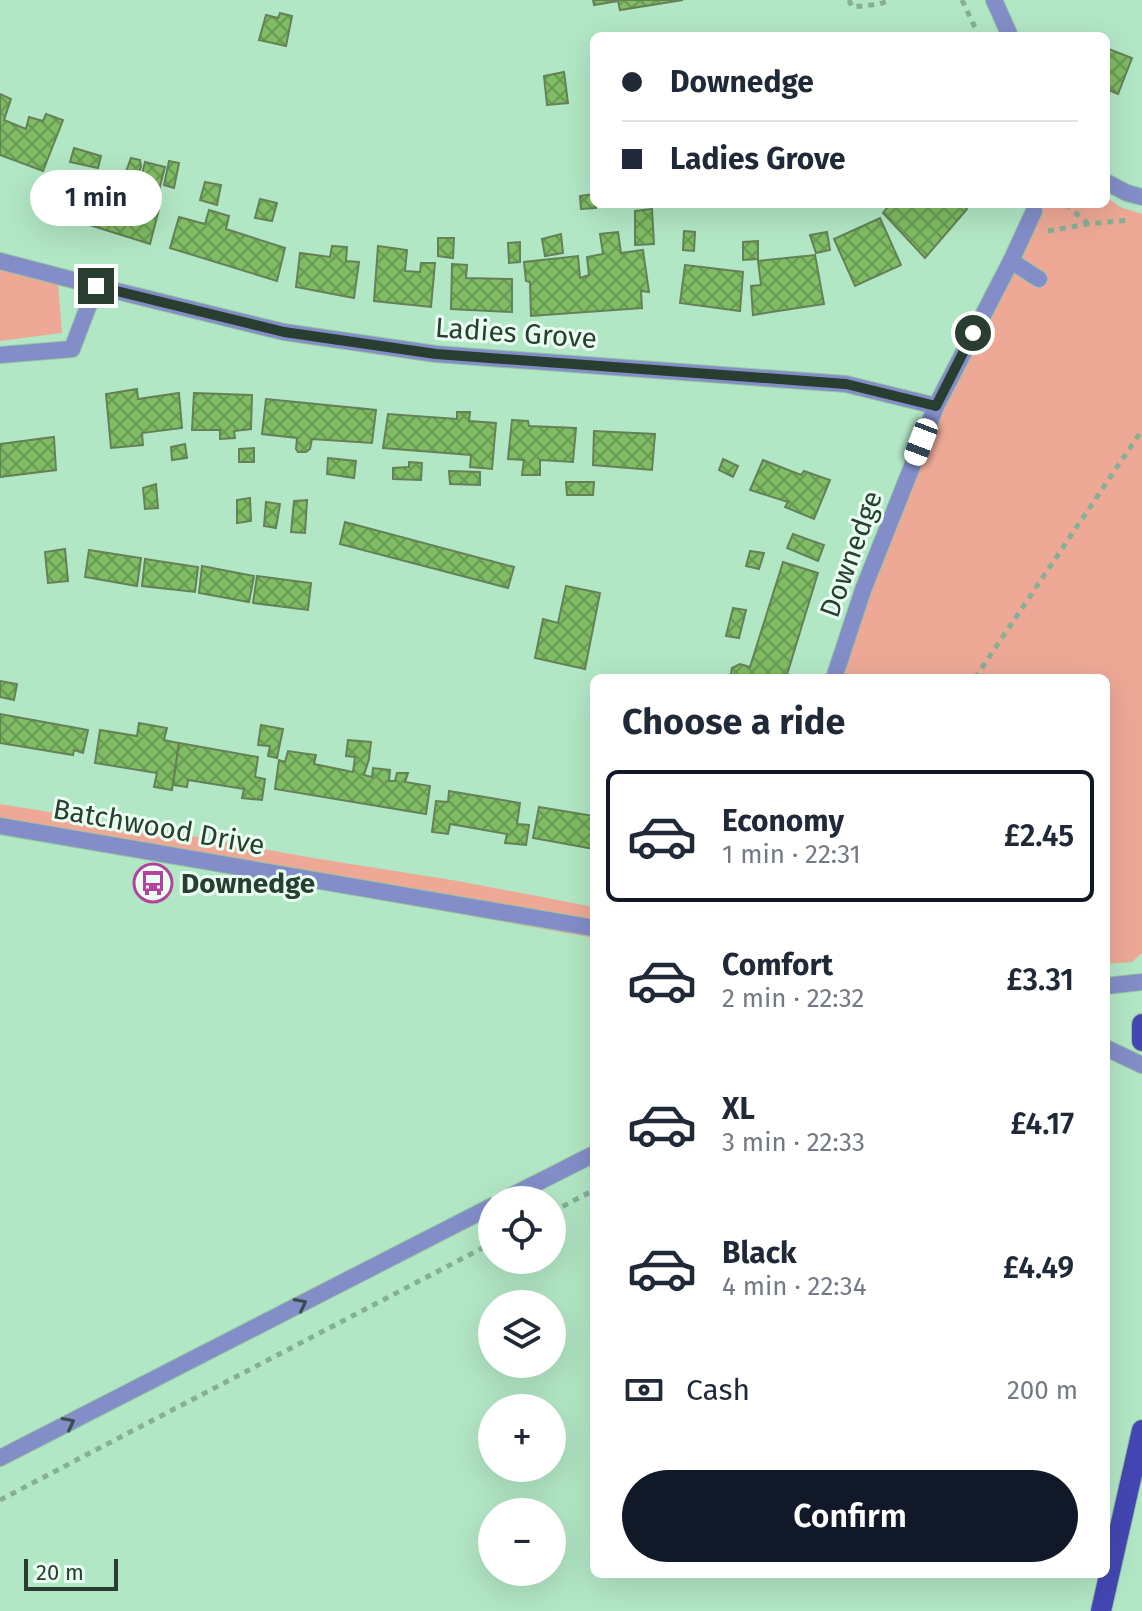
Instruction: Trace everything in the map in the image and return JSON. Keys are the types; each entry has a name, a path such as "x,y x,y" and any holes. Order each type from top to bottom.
{"main road":[{"path":"1142,1024 1142,1041"},
{"path":"1110,1571 1142,1430"},
{"path":"1101,1611 1108,1578"}],"street":[{"path":"994,0 1008,32"},
{"path":"1110,184 1142,197"},
{"name":"Downedge","path":"835,674 863,590 936,406 1034,211"},
{"name":"Ladies Grove","path":"0,261 284,332 436,354 846,384 936,406"},
{"path":"1011,261 1039,279"},
{"path":"0,355 72,349 96,286"},
{"name":"Batchwood Drive","path":"0,826 590,927"},
{"path":"1110,986 1142,982"},
{"path":"1110,1050 1142,1065"},
{"path":"531,1186 590,1156"},
{"path":"0,1458 478,1213"}],"path":[{"path":"851,3 880,4 890,0"},
{"path":"962,0 977,32"},
{"path":"1070,208 1088,224"},
{"path":"1024,234 1135,219"},
{"path":"978,674 1142,430"},
{"path":"566,1205 590,1192"},
{"path":"0,1500 478,1250"}],"shaded area":[{"path":"1110,200 1120,207 1142,214 1142,953 1132,962 1110,964 1110,674 844,674 867,593 920,454 1036,220 1024,212 1026,208 1110,208"},
{"path":"0,267 58,283 62,333 0,341"},
{"path":"0,804 458,881 590,906 590,937 0,832"}],"building":[{"path":"593,0 683,0 620,10 618,1 594,5"},
{"path":"280,13 292,16 286,46 259,40 266,15 278,18"},
{"path":"1110,50 1132,58 1118,94 1110,91"},
{"path":"564,72 568,103 547,105 544,76"},
{"path":"0,94 11,99 4,120 26,129 29,117 43,121 46,114 63,120 43,171 0,155"},
{"path":"74,148 101,156 98,168 70,162"},
{"path":"131,158 140,160 137,181 124,177"},
{"path":"169,161 179,163 174,188 164,185"},
{"path":"145,162 165,167 154,209 159,209 150,244 42,210 52,178 135,202"},
{"path":"205,182 221,185 217,205 200,200"},
{"path":"590,195 590,208 596,208 581,209 580,196"},
{"path":"260,199 277,203 272,221 255,218"},
{"path":"887,208 967,209 925,258 883,213"},
{"path":"652,209 654,244 635,245 635,211"},
{"path":"209,210 229,216 226,229 285,248 277,281 170,248 179,217 205,224"},
{"path":"880,218 901,265 855,286 834,239"},
{"path":"684,231 695,232 694,251 683,250"},
{"path":"618,232 621,253 643,250 649,292 641,291 642,308 531,316 530,282 526,281 524,262 578,256 580,278 589,275 587,257 603,254 600,234"},
{"path":"827,232 830,250 816,253 810,235"},
{"path":"561,234 563,253 545,256 542,239"},
{"path":"438,238 454,238 453,258 438,256"},
{"path":"758,241 758,259 743,260 743,242"},
{"path":"520,242 520,262 509,263 508,243"},
{"path":"332,246 347,247 346,261 359,262 354,298 296,287 300,253 330,257"},
{"path":"378,246 407,250 405,271 420,272 421,263 435,263 431,307 374,301"},
{"path":"815,255 824,304 753,315 751,286 761,285 758,261"},
{"path":"452,264 467,265 466,278 512,279 512,312 451,309"},
{"path":"685,265 743,272 740,311 680,303"},
{"path":"137,389 138,399 179,393 182,428 142,433 143,445 111,448 106,394"},
{"path":"194,393 252,395 251,429 234,431 235,438 220,439 220,430 192,430"},
{"path":"266,399 376,410 372,443 312,439 310,449 298,452 297,438 262,434"},
{"path":"457,412 470,412 469,421 496,423 492,469 470,467 471,455 383,448 388,414 457,419"},
{"path":"512,420 528,421 529,426 576,428 573,462 540,460 540,475 522,475 524,460 508,459"},
{"path":"594,431 655,434 652,470 593,465"},
{"path":"54,437 56,470 0,477 0,444"},
{"path":"185,444 187,458 172,460 171,447"},
{"path":"254,448 254,462 239,462 239,449"},
{"path":"328,458 356,461 354,478 327,474"},
{"path":"723,459 738,466 733,477 719,470"},
{"path":"763,460 801,475 804,471 830,480 814,519 785,507 788,502 750,490"},
{"path":"409,462 422,463 421,480 393,479 393,468 409,467"},
{"path":"449,471 480,472 480,485 450,484"},
{"path":"566,482 594,482 593,495 567,495"},
{"path":"156,484 158,508 145,509 143,488"},
{"path":"250,498 251,521 237,523 237,500"},
{"path":"307,500 305,533 291,532 294,501"},
{"path":"266,502 280,504 276,528 264,526"},
{"path":"345,522 514,567 508,588 340,544"},
{"path":"793,534 824,545 818,561 787,548"},
{"path":"65,549 68,581 48,583 45,552"},
{"path":"89,550 141,558 137,586 85,577"},
{"path":"750,551 764,553 759,569 746,566"},
{"path":"145,559 198,567 195,592 142,586"},
{"path":"783,562 818,573 787,674 731,674 732,668 740,664 750,667"},
{"path":"202,566 254,576 249,602 199,593"},
{"path":"257,576 311,583 308,610 253,603"},
{"path":"566,586 600,593 585,669 535,658 543,619 558,623"},
{"path":"733,608 746,610 739,638 726,636"},
{"path":"0,681 17,684 14,700 0,697"},
{"path":"0,714 88,730 83,753 74,750 73,755 0,743"},
{"path":"139,723 167,728 164,740 179,743 172,790 154,787 157,773 95,763 100,730 137,736"},
{"path":"261,725 283,729 277,758 268,756 270,746 258,745"},
{"path":"348,740 371,742 364,775 372,777 373,768 390,770 389,781 395,781 397,773 408,773 405,782 430,786 426,814 275,789 279,760 285,762 288,751 316,755 314,764 353,772 355,757 346,756"},
{"path":"179,743 258,757 255,777 265,779 262,800 242,798 244,789 188,780 187,787 173,785"},
{"path":"449,791 520,803 517,824 529,825 526,845 505,843 507,834 450,824 448,834 432,832 436,801 448,802"},
{"path":"539,807 590,815 590,848 533,838"}],"place":[{"name":"Downedge","path":"153,883"}],"route":[{"path":"96,286 284,332 436,354 846,384 936,406 973,333"}]}
